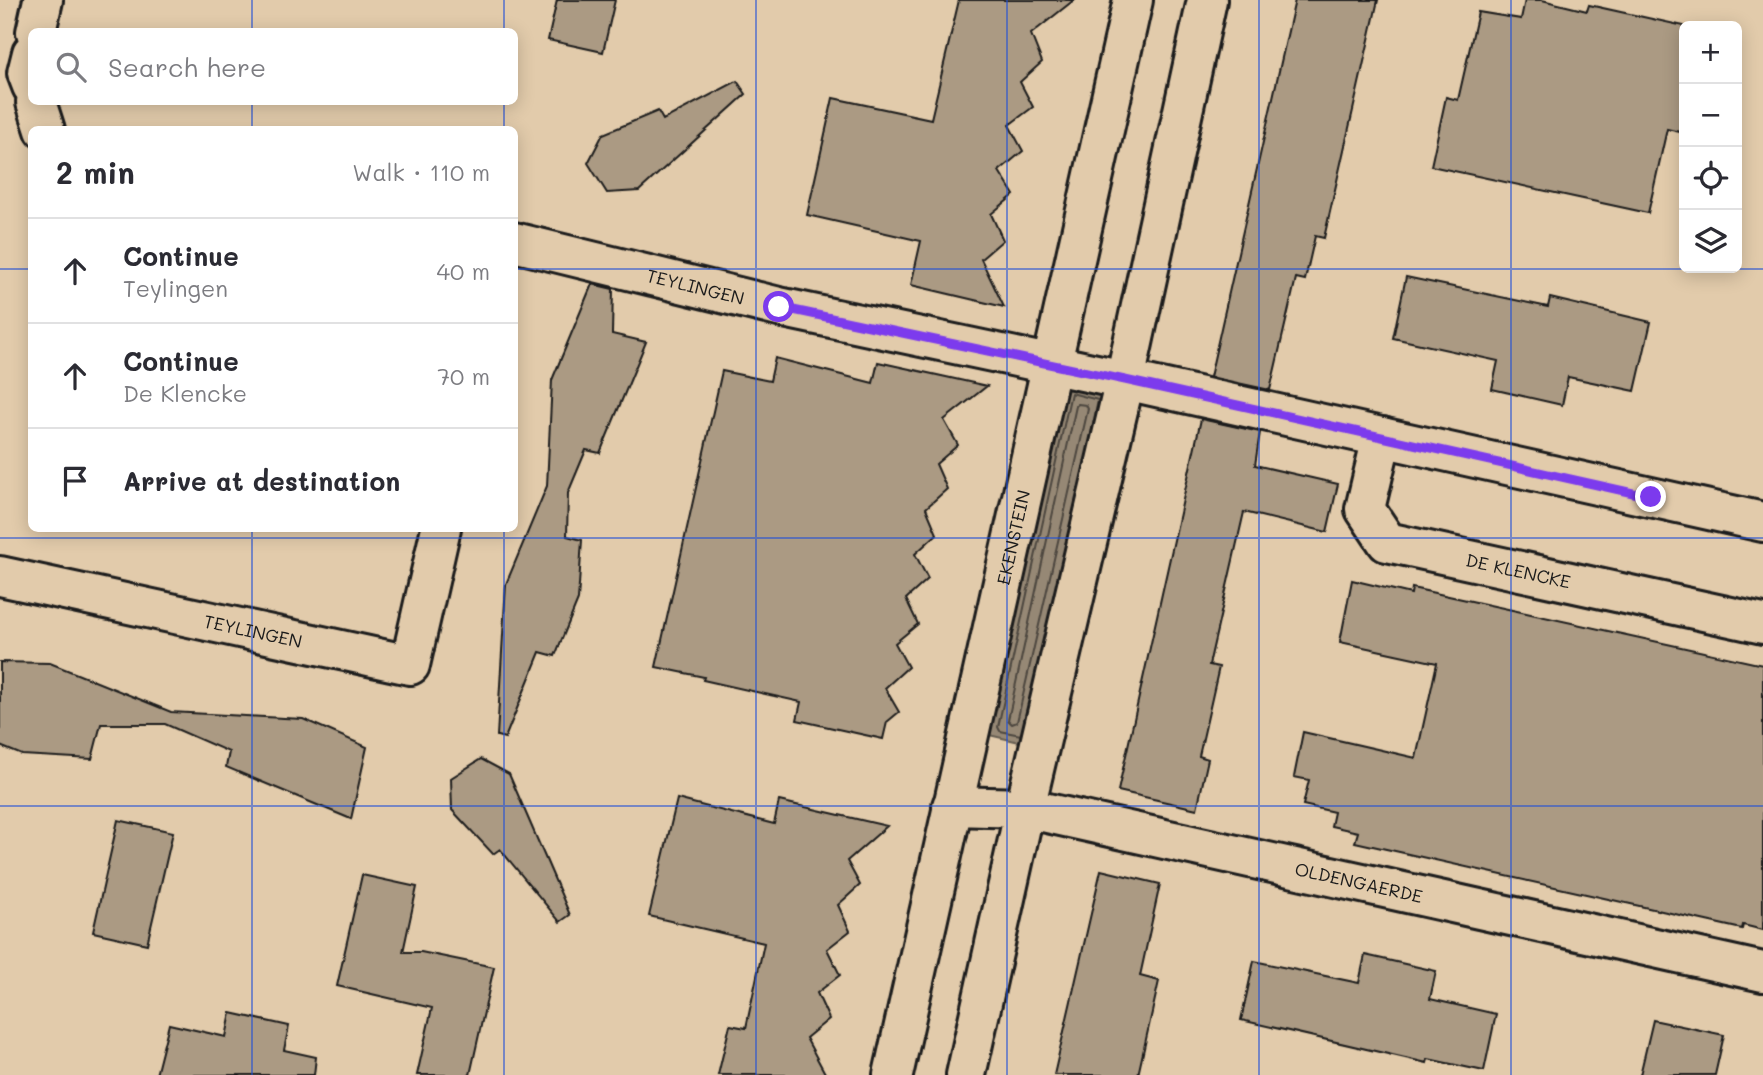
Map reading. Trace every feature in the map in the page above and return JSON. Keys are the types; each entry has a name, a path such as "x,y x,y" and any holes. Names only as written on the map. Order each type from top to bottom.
{"street":[{"path":"37,28 43,0"},
{"name":"EKENSTEIN","path":"893,1075 1133,0"},
{"path":"966,1075 1125,380 1207,0"},
{"path":"39,105 44,126"},
{"name":"TEYLINGEN","path":"518,243 779,307 1125,380"},
{"path":"1125,380 1763,522"},
{"name":"DE KLENCKE","path":"1382,437 1365,509 1387,542 1763,624"},
{"name":"TEYLINGEN","path":"0,576 411,665 441,532"},
{"name":"OLDENGAERDE","path":"952,806 1025,808 1763,972"}],"water":[{"path":"1064,384 1107,393 1028,744 989,735"}],"building":[{"path":"557,0 615,0 603,52 548,40"},
{"path":"959,0 1074,0 1031,34 1042,62 1020,82 1033,107 1009,125 1023,151 999,171 1014,195 991,214 1003,240 981,259 1004,307 911,285 921,241 807,215 833,98 931,119"},
{"path":"1295,0 1378,0 1324,238 1315,236 1305,280 1296,278 1270,390 1210,377"},
{"path":"1525,0 1542,0 1587,11 1589,5 1679,25 1679,132 1667,129 1648,213 1431,166 1446,97 1458,100 1478,12 1521,19"},
{"path":"737,81 746,94 639,191 607,193 588,163 603,134 658,111 663,120"},
{"path":"1406,277 1548,307 1550,298 1651,322 1635,391 1568,377 1562,405 1492,389 1498,361 1393,338"},
{"path":"592,284 613,289 612,334 646,342 600,453 586,450 568,493 567,536 582,540 578,600 555,656 540,652 505,738 497,736 506,584 547,486 552,380"},
{"path":"775,358 873,383 878,362 987,386 944,420 958,445 936,464 947,489 926,508 937,534 915,554 928,579 906,599 918,624 895,643 908,667 885,688 899,712 887,722 883,739 797,720 801,702 656,667 722,371 770,381"},
{"path":"1201,419 1260,432 1255,465 1338,484 1327,532 1244,512 1209,665 1219,667 1199,756 1208,759 1197,809 1118,791"},
{"path":"1352,580 1411,594 1412,588 1763,665 1763,930 1743,925 1742,929 1355,842 1358,832 1331,826 1334,812 1303,805 1309,780 1294,777 1303,732 1416,758 1437,663 1340,642"},
{"path":"0,662 50,663 171,712 303,719 367,747 351,819 226,767 229,752 165,724 101,724 92,759 22,755 0,746"},
{"path":"481,759 509,774 570,915 560,922 500,849 493,854 452,810 451,778"},
{"path":"677,799 774,824 779,801 887,826 847,861 860,885 838,905 850,931 827,949 840,975 817,993 829,1019 806,1038 826,1075 718,1075 730,1025 746,1028 764,943 649,916"},
{"path":"118,820 173,832 147,944 93,932"},
{"path":"1101,870 1160,884 1140,976 1159,981 1138,1075 1054,1075"},
{"path":"362,875 417,887 403,952 421,952 494,967 470,1075 417,1075 432,1008 337,986"},
{"path":"1365,955 1436,971 1430,999 1496,1014 1484,1071 1428,1059 1427,1063 1241,1020 1254,961 1359,983"},
{"path":"231,1013 289,1026 284,1050 316,1057 314,1075 156,1075 169,1024 226,1037"},
{"path":"1653,1020 1724,1035 1715,1075 1640,1075"}],"route":[{"path":"779,307 1125,380 1651,497"}]}
